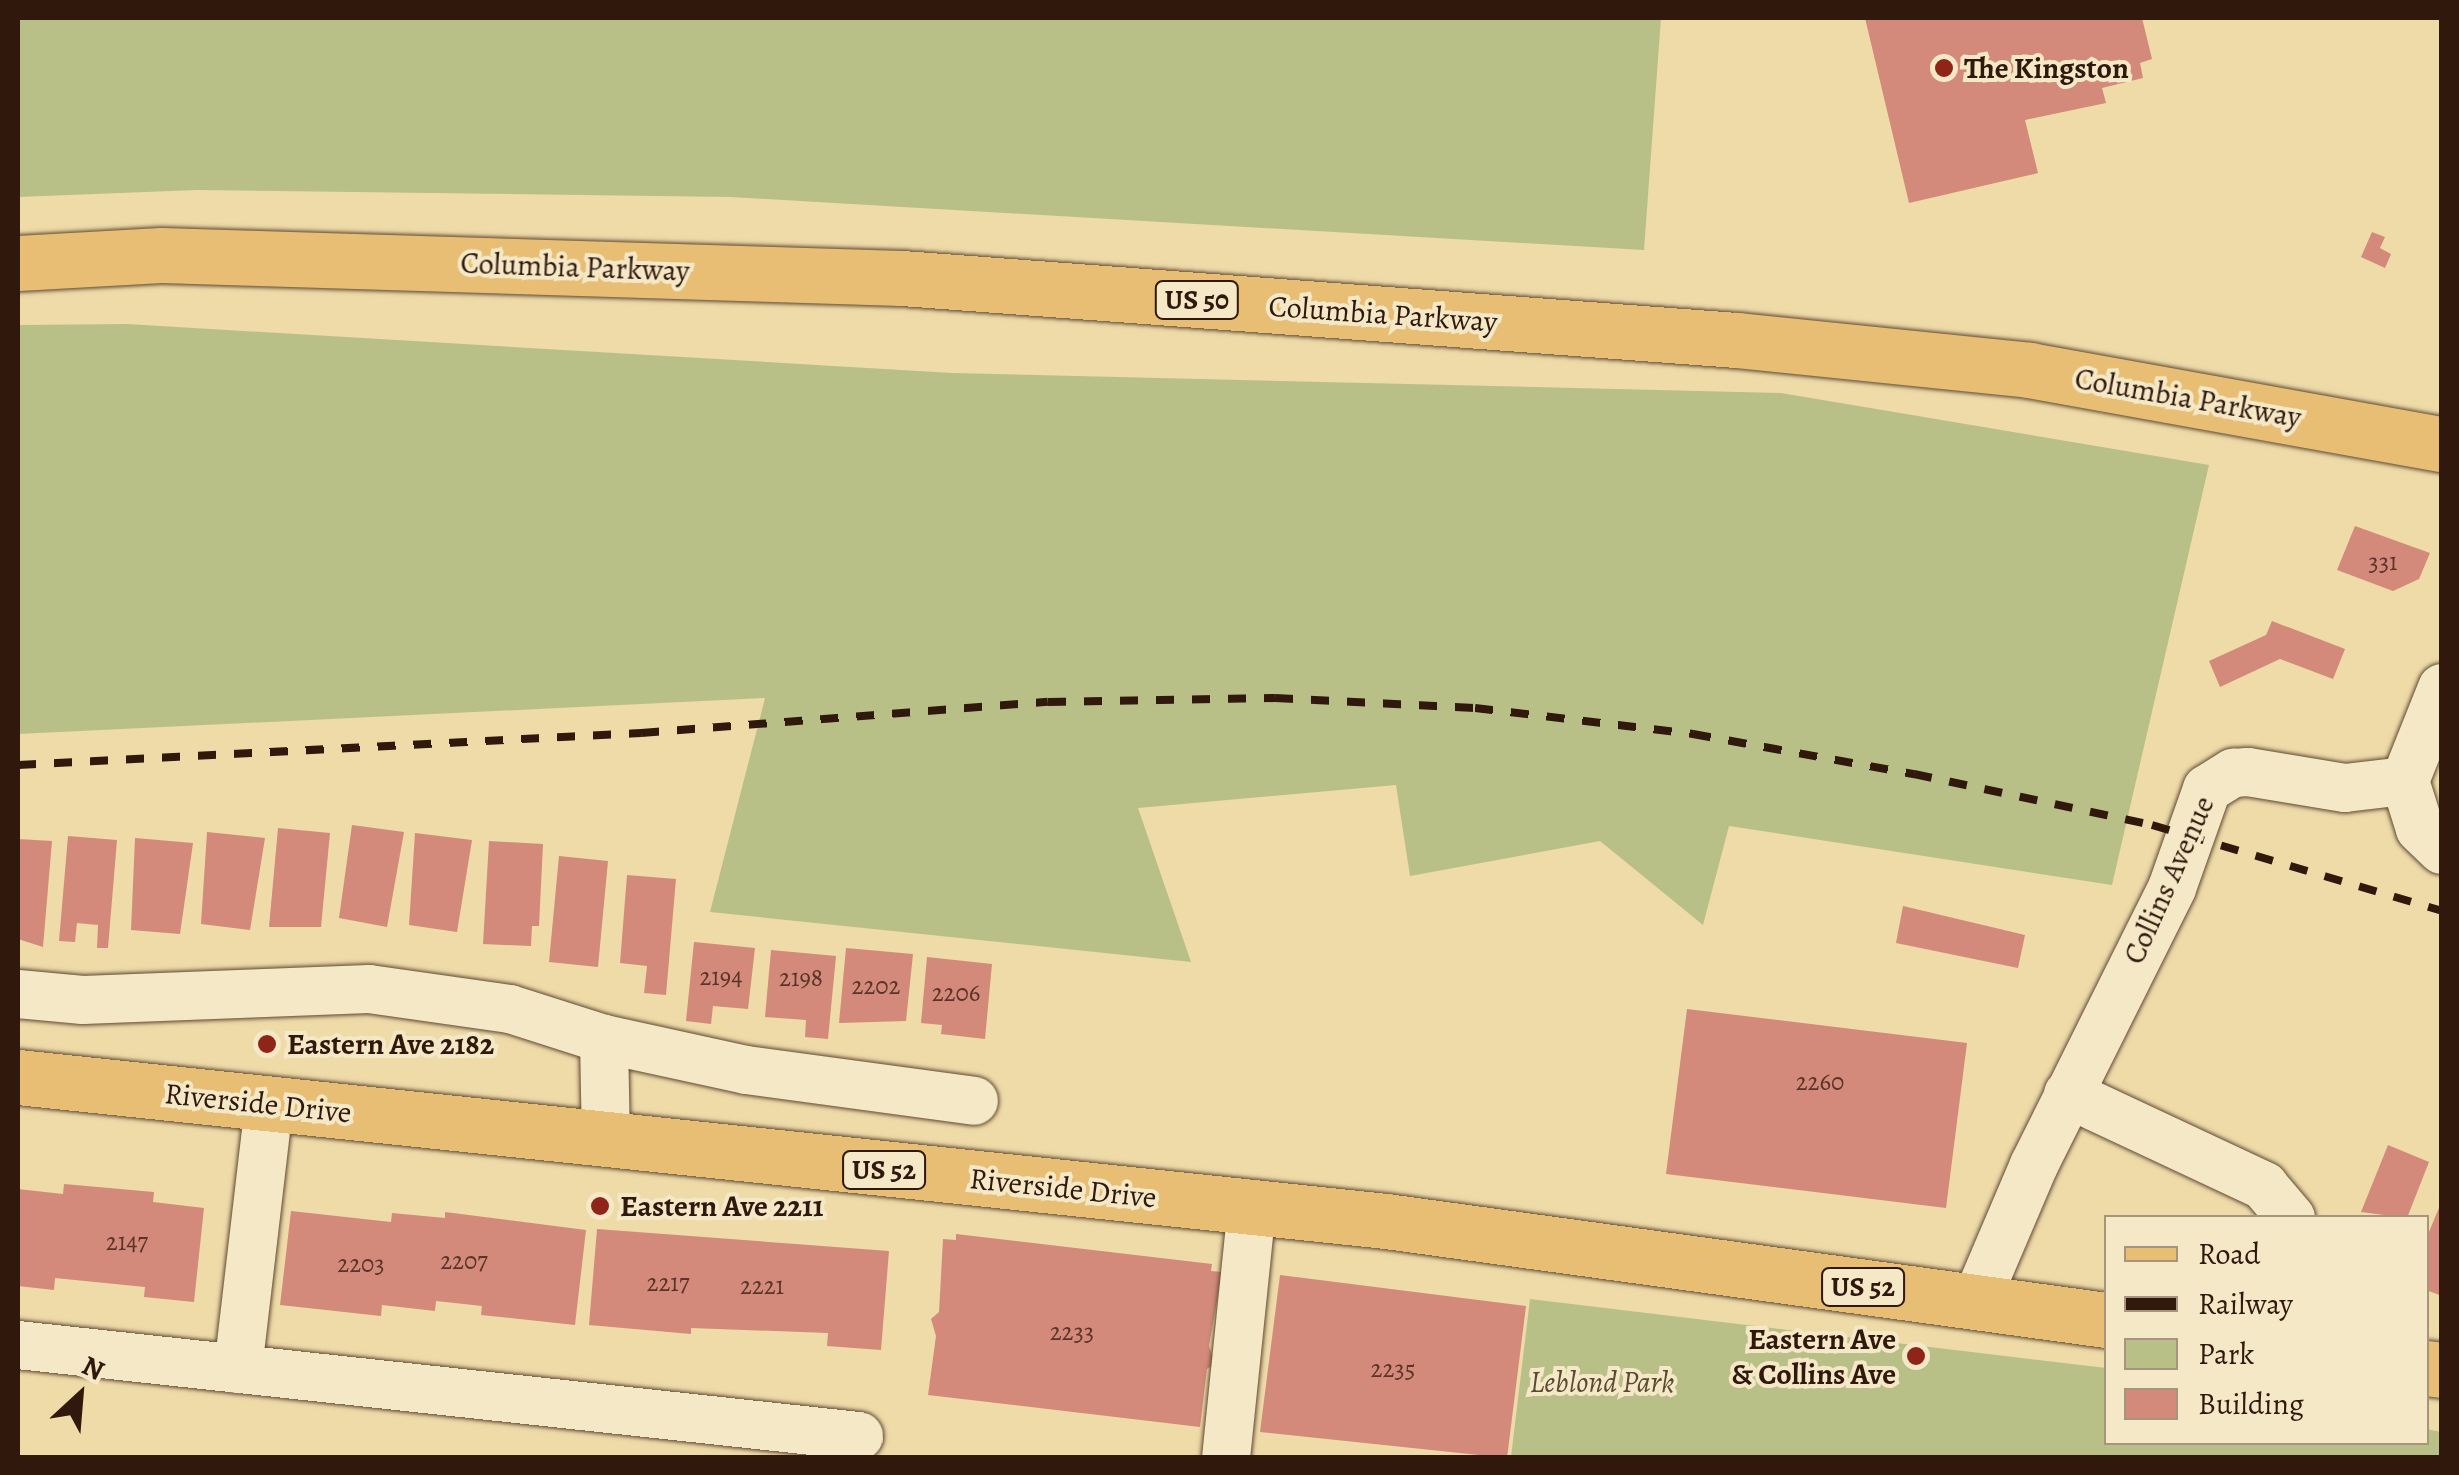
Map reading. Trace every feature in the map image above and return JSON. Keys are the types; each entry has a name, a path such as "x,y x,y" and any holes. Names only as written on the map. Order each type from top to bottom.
{"main road":[{"name":"Columbia Parkway","path":"18,263 161,255 902,278 1736,340 2030,370 2442,444"},
{"name":"Riverside Drive","path":"18,1078 1252,1208 2104,1320"}],"street":[{"path":"2442,688 2405,781 2420,829 2442,850"},
{"name":"Collins Avenue","path":"1976,1301 2068,1094 2172,888 2208,789 2233,772 2344,788 2405,781"},
{"path":"18,994 83,1000 369,989 510,1009 604,1039 746,1070 974,1100"},
{"path":"604,1039 606,1141"},
{"path":"2068,1094 2264,1186 2288,1215"},
{"path":"222,1367 254,1102"},
{"path":"1226,1458 1252,1208"},
{"path":"18,1345 859,1436"}],"green space":[{"path":"18,18 1661,18 1644,250 730,197 197,190 18,197"},
{"path":"127,324 952,373 1781,393 2209,465 2112,885 1729,826 1703,925 1600,841 1410,876 1396,785 1138,808 1191,962 710,912 765,698 18,734 18,325"},
{"name":"Leblond Park","path":"1530,1299 2104,1368 2104,1445 2429,1445 2429,1429 2441,1432 2441,1457 1511,1457"}],"building":[{"name":"The Kingston","path":"1865,18 2142,18 2152,59 2140,63 2143,78 2102,88 2106,103 2025,120 2038,173 1909,203"},
{"path":"2372,232 2385,237 2380,248 2391,254 2385,268 2361,257"},
{"path":"2355,526 2430,553 2419,579 2393,591 2337,570"},
{"path":"2272,621 2345,649 2333,679 2280,659 2220,687 2209,661 2266,635"},
{"path":"352,825 404,832 387,927 339,918"},
{"path":"278,828 330,833 321,927 269,927"},
{"path":"207,832 265,838 250,930 201,924"},
{"path":"415,833 472,840 457,932 409,925"},
{"path":"68,836 117,840 108,948 97,948 98,925 77,923 75,942 59,941"},
{"path":"135,838 193,843 180,934 131,930"},
{"path":"18,839 52,841 43,947 18,939"},
{"path":"489,841 543,844 539,926 532,926 531,946 483,944"},
{"path":"559,856 608,861 598,967 549,962"},
{"path":"627,875 676,879 666,995 644,993 647,966 620,963"},
{"path":"1903,906 2025,935 2018,968 1896,943"},
{"path":"694,942 755,948 748,1009 713,1006 711,1024 686,1021"},
{"path":"846,948 913,954 906,1021 839,1023"},
{"path":"771,950 836,956 828,1039 805,1037 806,1020 765,1017"},
{"path":"927,957 992,964 985,1039 941,1034 942,1025 921,1023"},
{"path":"1687,1009 1967,1043 1946,1208 1666,1174"},
{"path":"2388,1145 2429,1162 2408,1215 2361,1212"},
{"path":"64,1184 154,1192 153,1202 204,1208 194,1302 144,1297 145,1287 55,1278 54,1290 18,1286 18,1189 63,1194"},
{"path":"2442,1203 2442,1296 2429,1291 2429,1232"},
{"path":"291,1211 391,1222 392,1213 445,1218 445,1212 586,1230 575,1325 481,1315 482,1306 436,1301 435,1311 382,1305 381,1316 280,1305"},
{"path":"597,1229 889,1251 881,1350 827,1346 828,1333 691,1328 691,1334 589,1325"},
{"path":"956,1234 1212,1264 1211,1271 1222,1272 1209,1346 1215,1364 1207,1369 1200,1427 928,1395 936,1336 931,1319 939,1312 943,1239 956,1240"},
{"path":"1280,1275 1526,1306 1507,1458 1260,1432"}],"railway":[{"path":"18,765 641,733 1048,702 1275,698 1475,708 1693,734 1914,774 2152,825 2442,911"}],"place":[{"name":"The Kingston","path":"1944,68"},
{"name":"Eastern Ave 2182","path":"267,1044"},
{"name":"Eastern Ave 2211","path":"600,1206"},
{"name":"Eastern Ave & Collins Ave","path":"1916,1356"}]}
